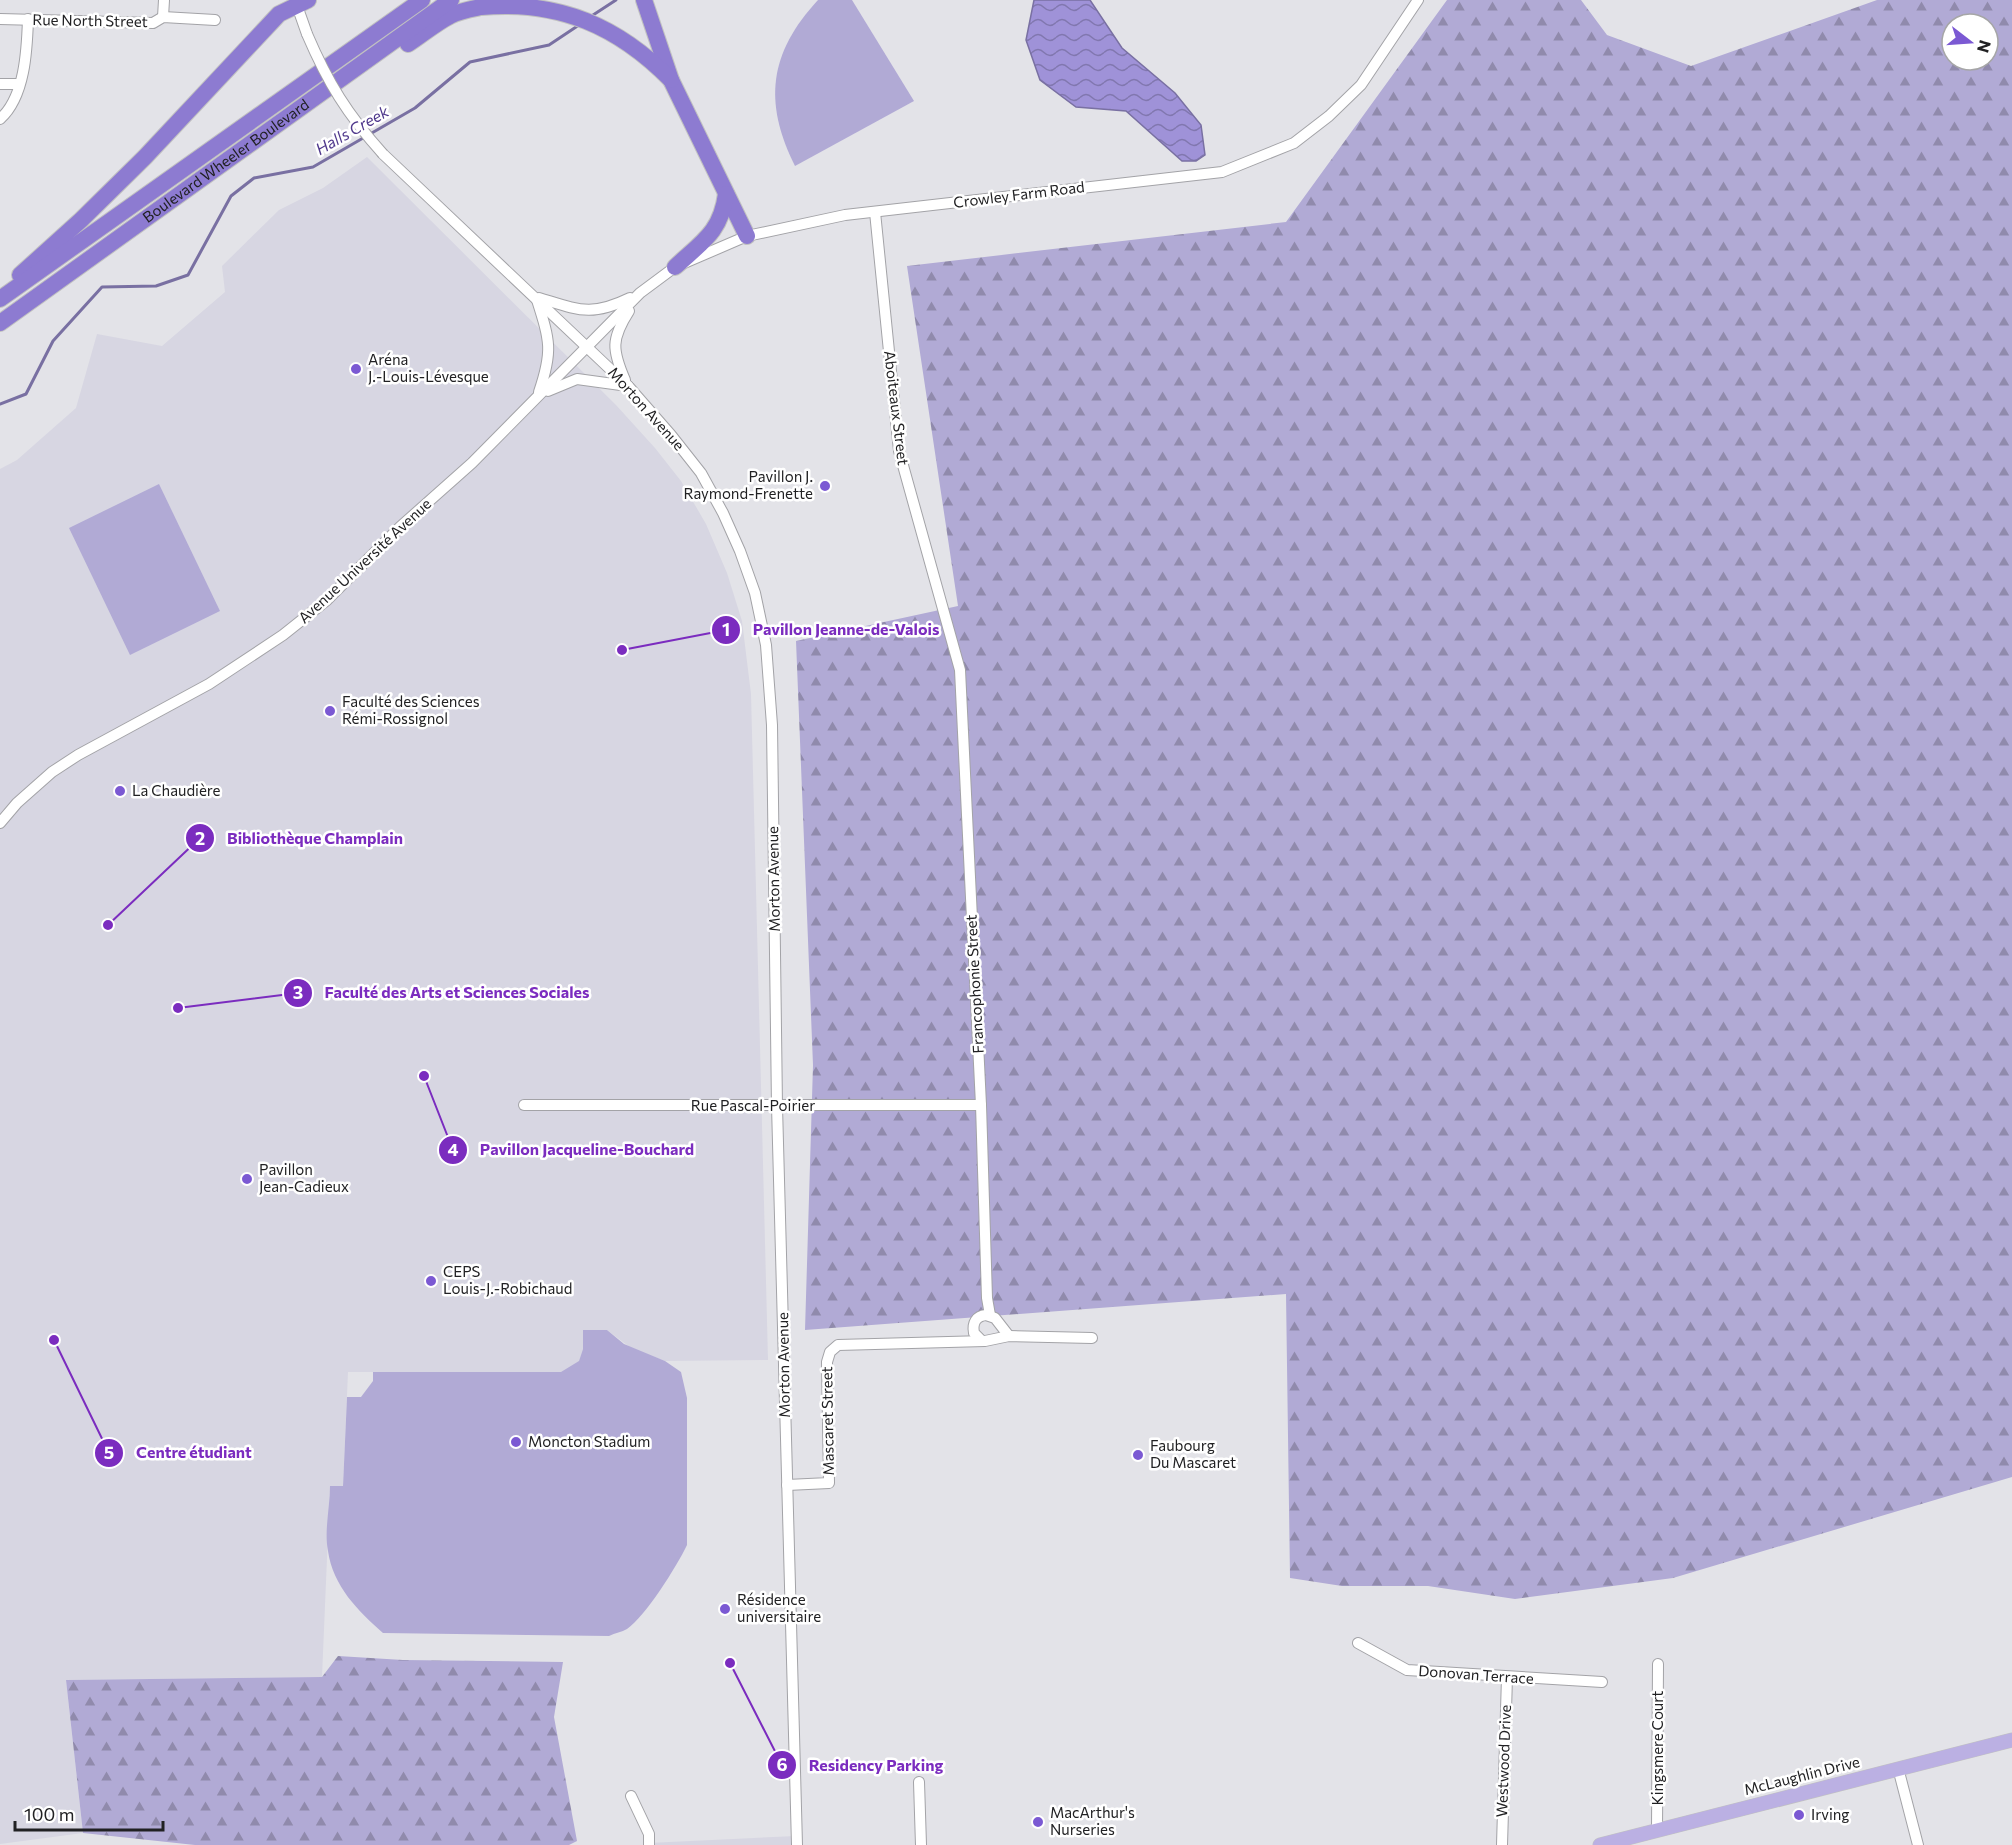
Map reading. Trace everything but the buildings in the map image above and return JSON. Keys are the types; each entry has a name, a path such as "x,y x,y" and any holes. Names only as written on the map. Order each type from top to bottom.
{"highway":[{"name":"Boulevard Wheeler Boulevard","path":"0,296 422,0"},
{"name":"Boulevard Wheeler Boulevard","path":"0,322 451,0"},
{"path":"644,0 671,80 747,236"},
{"path":"237,153 295,122 451,15 496,2 534,1 570,7 608,25 641,50 671,80"},
{"path":"0,296 145,157 279,14 300,2"},
{"path":"675,267 714,232 723,214 726,193"}],"main road":[{"name":"McLaughlin Drive","path":"1600,1845 2012,1740"}],"street":[{"path":"163,17 164,0"},
{"name":"Crowley Farm Road","path":"586,346 640,293 675,267 747,236 845,215 1222,172 1293,143 1329,116 1361,85 1418,0"},
{"name":"Morton Avenue","path":"300,2 307,34 326,78 352,120 383,154 536,297 628,387 701,472 740,551 755,593 766,645 772,737 777,1106 797,1845"},
{"name":"Rue North Street","path":"0,19 153,23 163,17 215,20"},
{"path":"0,119 8,112 19,84 27,50 28,19"},
{"path":"0,84 19,84"},
{"name":"Aboiteaux Street","path":"875,212 899,451 960,669"},
{"path":"536,297 590,311 607,310 640,293"},
{"path":"628,387 616,359 614,343 618,328 640,293"},
{"path":"536,297 550,346 548,365 538,397"},
{"name":"Avenue Université Avenue","path":"0,823 17,803 52,772 78,755 162,712 283,635 361,569 400,527 472,463 586,346"},
{"path":"538,397 564,382 578,379 628,387"},
{"name":"Francophonie Street","path":"960,669 981,1105 987,1298 986,1315 973,1324 975,1338"},
{"name":"Rue Pascal-Poirier","path":"524,1105 981,1105"},
{"path":"986,1315 997,1332"},
{"path":"975,1338 997,1332 1009,1336 1092,1338"},
{"name":"Mascaret Street","path":"787,1485 829,1484 827,1362 834,1348 843,1343 975,1338"},
{"name":"Donovan Terrace","path":"1358,1643 1407,1670 1602,1682"},
{"name":"Kingsmere Court","path":"1657,1832 1658,1664"},
{"name":"Westwood Drive","path":"1502,1845 1507,1677"},
{"path":"1898,1768 1918,1845"},
{"path":"919,1782 921,1845"},
{"path":"631,1796 649,1834 649,1845"}],"shaded area":[{"path":"367,157 616,405 655,448 681,481 706,524 727,573 742,621 751,694 768,1360 665,1361 631,1348 607,1330 583,1330 583,1349 579,1362 562,1372 348,1372 343,1486 330,1487 322,1677 66,1680 83,1833 0,1844 0,469 17,460 76,408 97,334 162,346 225,292 222,266 279,210 323,188"},
{"path":"796,1836 797,1845 649,1845 649,1843"}],"green space":[{"path":"818,0 852,0 914,101 795,166 778,121 775,99 776,79 789,39"},
{"path":"1447,0 1581,0 1607,35 1691,66 1877,0 2012,0 2012,1477 1673,1578 1515,1599 1428,1586 1342,1586 1290,1578 1286,1294 805,1330 813,1065 796,641 958,606 907,266 1286,222"},
{"path":"159,484 220,611 130,655 69,528"},
{"name":"Moncton Stadium","path":"583,1330 607,1330 624,1344 665,1361 681,1372 687,1398 687,1545 660,1590 634,1623 625,1630 609,1636 383,1633 356,1607 341,1587 328,1551 330,1486 343,1486 347,1397 361,1397 373,1381 373,1372 561,1372 579,1361 583,1349"},
{"path":"338,1656 403,1660 563,1662 554,1717 577,1841 569,1845 195,1845 83,1833 66,1680 322,1677"}],"water":[{"path":"1034,0 1090,0 1122,48 1175,93 1201,125 1205,155 1196,161 1182,161 1126,111 1076,107 1040,80 1026,40"}],"waterway":[{"name":"Halls Creek","path":"590,17 616,0"},
{"name":"Halls Creek","path":"0,404 26,394 53,341 102,287 156,286 188,275 231,196 254,178 313,167 415,108 470,62 549,45 579,25"}],"place":[{"name":"Aréna J.-Louis-Lévesque","path":"356,369"},
{"name":"Pavillon J. Raymond-Frenette","path":"825,486"},
{"name":"Pavillon Jeanne-de-Valois","path":"622,650"},
{"name":"Faculté des Sciences Rémi-Rossignol","path":"330,711"},
{"name":"La Chaudière","path":"120,791"},
{"name":"Bibliothèque Champlain","path":"108,925"},
{"name":"Faculté des Arts et Sciences Sociales","path":"178,1008"},
{"name":"Pavillon Jacqueline-Bouchard","path":"424,1076"},
{"name":"Pavillon Jean-Cadieux","path":"247,1179"},
{"name":"CEPS Louis-J.-Robichaud","path":"431,1281"},
{"name":"Centre étudiant","path":"54,1340"},
{"name":"Moncton Stadium","path":"516,1442"},
{"name":"Faubourg Du Mascaret","path":"1138,1455"},
{"name":"Résidence universitaire","path":"725,1609"},
{"name":"Residency Parking","path":"730,1663"},
{"name":"Irving","path":"1799,1815"},
{"name":"MacArthur's Nurseries","path":"1038,1822"}]}
